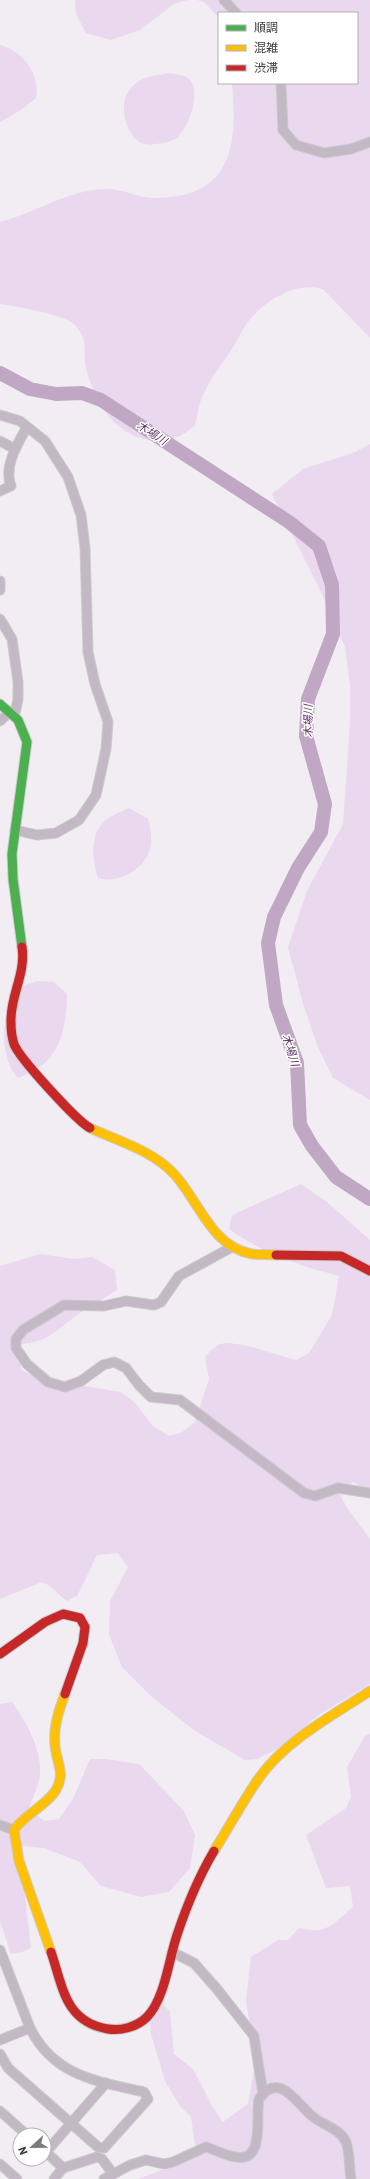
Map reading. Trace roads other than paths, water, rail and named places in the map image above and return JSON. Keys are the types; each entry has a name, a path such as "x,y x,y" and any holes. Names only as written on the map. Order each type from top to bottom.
{"street":[{"path":"224,0 235,12"},
{"path":"281,84 283,130 296,145 324,153 351,149 370,142"},
{"path":"0,415 20,421 45,441 68,477 81,515 85,548 88,652 95,684 108,722 106,749 96,794 79,820 56,833 37,835 15,830"},
{"path":"0,491 11,486 8,480 15,449 27,427"},
{"path":"0,441 15,449"},
{"path":"0,581 0,590"},
{"path":"0,619 12,640 18,682 18,699 13,712 0,721"},
{"path":"0,704 13,712 23,725 27,742 12,854 13,879 23,952 22,975 13,1000 11,1022 14,1044 21,1055 70,1113 88,1127 155,1158 175,1175 216,1234 232,1247 252,1254 341,1256 370,1271"},
{"path":"232,1247 179,1276 161,1302 154,1305 126,1301 104,1306 64,1305 23,1330 16,1339 16,1348 27,1364 48,1382 65,1387 81,1381 103,1365 114,1362 126,1368 139,1386 151,1397 180,1400 304,1493 315,1496 338,1488 370,1493"},
{"path":"0,1654 46,1622 63,1614 80,1618 86,1627 82,1643 56,1717 55,1745 62,1774 56,1790 45,1802 22,1819 14,1830 19,1861 70,2008 81,2020 94,2028 113,2030 132,2027 147,2017 158,2000 172,1952 198,1878 260,1777 287,1749 318,1725 370,1691"},
{"path":"0,1826 14,1830"},
{"path":"0,1950 30,2028 37,2042 65,2068 77,2075 144,2092 148,2099 104,2148 98,2147 8,2068 0,2054"},
{"path":"104,2179 130,2164 146,2160 164,2164 173,2162 206,2147 236,2157 246,2156 253,2151 258,2142 258,2107 262,2094 254,2036 217,1988 194,1963 172,1952"},
{"path":"0,2040 30,2028"},
{"path":"52,2143 106,2083"},
{"path":"262,2094 271,2089 285,2090 293,2095 312,2116 339,2134 346,2142 351,2179"},
{"path":"0,2111 18,2127"},
{"path":"54,2179 63,2168 97,2157 102,2159 113,2174"},
{"path":"52,2158 63,2168"},
{"path":"0,2164 17,2179"}],"waterway":[{"name":"木場川","path":"0,373 30,389 56,394 82,393 101,400 289,522 319,546 332,585 333,634 308,699 306,736 325,804 321,832 298,868 274,917 268,943 276,1005 297,1063 300,1125 312,1146 336,1177 370,1199"}]}
